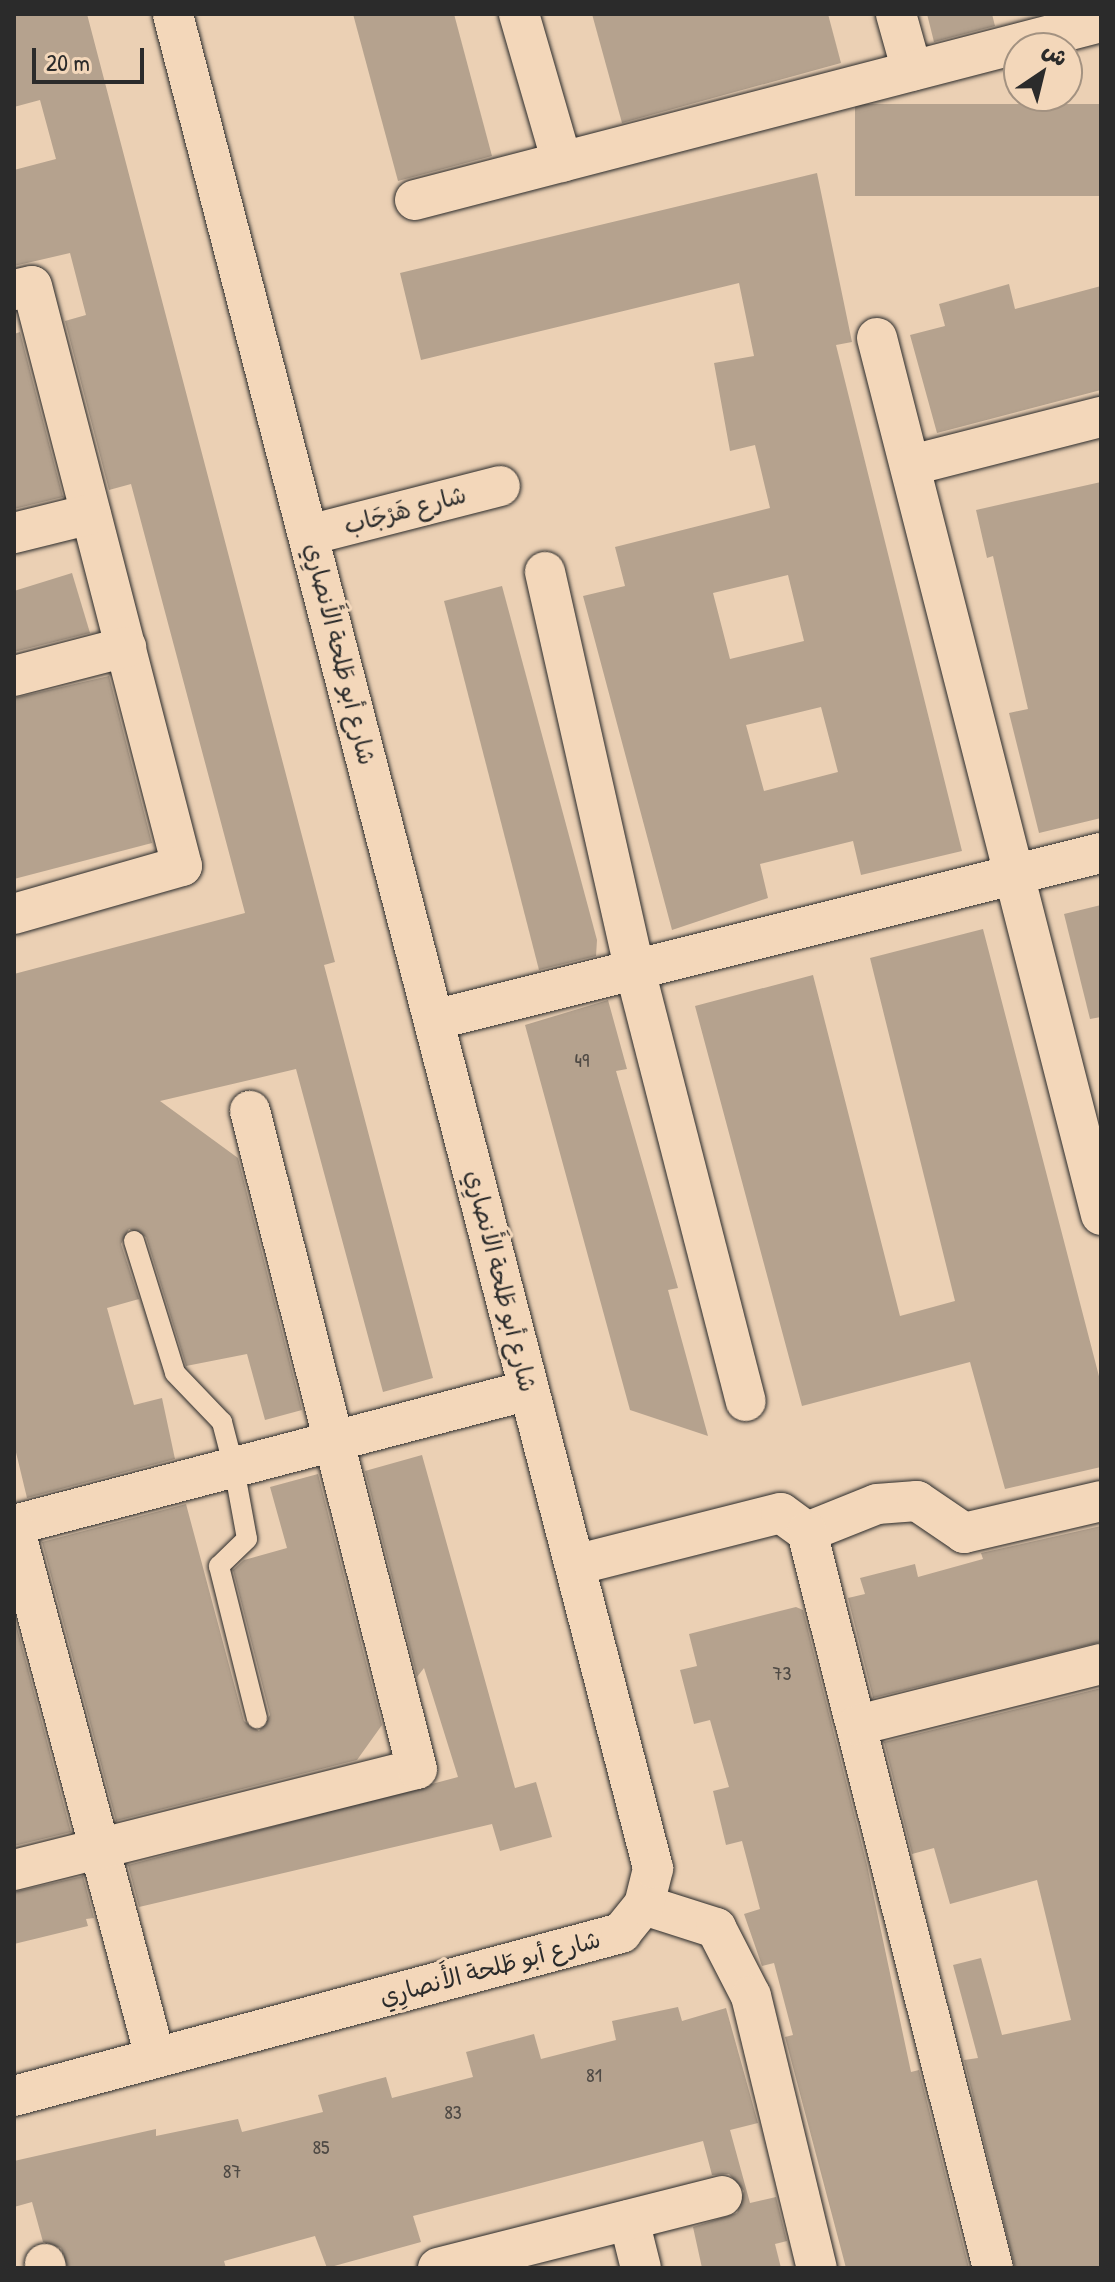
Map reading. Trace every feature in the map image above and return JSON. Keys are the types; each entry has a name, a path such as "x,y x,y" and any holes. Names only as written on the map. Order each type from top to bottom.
{"street":[{"name":"شارع أبو طَلحة الأَنصارِي","path":"14,2096 621,1933 644,1905 653,1868 173,14"},
{"path":"519,14 562,162"},
{"path":"896,14 912,71"},
{"path":"415,200 1101,22"},
{"path":"14,290 32,286 182,866 14,914"},
{"path":"877,338 912,465 1101,1215"},
{"path":"912,465 1101,417"},
{"name":"شارع هَرْجَاب","path":"309,535 500,486"},
{"path":"14,533 91,514"},
{"path":"545,572 635,970 746,1401"},
{"path":"14,676 126,647"},
{"path":"434,1020 1101,853"},
{"path":"14,1870 417,1769 250,1111"},
{"path":"155,2057 14,1526 529,1390"},
{"path":"807,1532 877,1504 917,1501 964,1533 1101,1501"},
{"path":"575,1565 781,1513 807,1532 993,2268"},
{"path":"858,1725 1101,1664"},
{"path":"644,1905 716,1928 751,1996 817,2268"},
{"path":"438,2268 722,2196"},
{"path":"629,2220 641,2268"}],"lane":[{"path":"134,1241 175,1373 222,1422 234,1468 247,1539 219,1566 257,1718"}],"building":[{"path":"14,14 87,14 335,962 324,965 433,1378 383,1392 296,1069 160,1101 238,1158 302,1410 265,1420 247,1354 186,1366 146,1237 129,1229 121,1244 139,1299 107,1308 134,1405 162,1398 175,1459 27,1498 14,1444 14,974 245,913 131,484 109,490 65,321 86,315 70,253 14,266 14,170 56,159 40,100 14,107"},
{"path":"353,14 454,14 492,156 398,181"},
{"path":"592,14 828,14 841,63 622,123"},
{"path":"927,14 992,14 995,26 934,42"},
{"path":"855,104 1003,104 1003,112 1083,112 1083,104 1101,104 1101,196 855,196"},
{"path":"817,173 852,342 836,345 962,851 861,875 853,841 760,864 768,898 672,930 583,596 625,586 615,547 770,508 755,445 730,451 714,363 754,356 739,283 421,360 400,273","holes":["788,575 804,641 730,659 713,593","821,707 838,772 764,791 746,725"]},
{"path":"1009,284 1015,309 1101,286 1101,390 937,433 910,335 945,326 939,304"},
{"path":"20,332 63,497 14,509 14,334"},
{"path":"1101,482 1101,818 1039,833 1009,713 1028,709 993,556 987,558 976,510"},
{"path":"72,573 90,633 14,652 14,591"},
{"path":"502,586 597,940 596,956 539,970 444,601"},
{"path":"109,676 152,843 14,879 14,698"},
{"path":"1101,905 1101,1017 1090,1019 1064,914"},
{"path":"983,929 1101,1384 1101,1467 1005,1489 970,1362 802,1406 695,1006 813,975 900,1316 955,1301 870,958"},
{"path":"608,1000 627,1069 616,1071 678,1288 668,1290 708,1436 630,1410 525,1025"},
{"path":"422,1455 515,1788 536,1782 552,1837 500,1851 492,1824 139,1907 128,1865 458,1777 424,1668 417,1677 365,1471"},
{"path":"318,1474 382,1725 357,1760 116,1821 42,1542 186,1504 244,1721 259,1731 270,1715 233,1570 244,1560 287,1548 270,1487"},
{"path":"1101,1526 1101,1642 873,1698 848,1598 865,1594 860,1578 915,1564 918,1577 983,1559 981,1553"},
{"path":"796,1607 803,1610 867,1865 911,2072 919,2070 969,2268 846,2268 785,2037 793,2035 774,1963 762,1966 744,1914 760,1909 742,1841 726,1845 713,1791 729,1787 710,1720 694,1724 680,1670 697,1666 689,1634"},
{"path":"14,1616 71,1832 14,1846"},
{"path":"1101,1688 1101,2268 1015,2268 964,2060 978,2058 953,1965 981,1958 1002,2035 1071,2020 1037,1880 950,1904 934,1848 912,1854 884,1742"},
{"path":"83,1876 94,1918 86,1919 88,1926 14,1944 14,1892"},
{"path":"678,2007 682,2021 726,2008 758,2123 730,2130 750,2203 776,2197 787,2241 775,2244 781,2268 702,2268 693,2227 737,2213 744,2191 729,2174 712,2175 703,2141 413,2216 421,2242 327,2268 315,2236 224,2261 226,2268 68,2268 61,2248 43,2242 32,2202 14,2207 14,2161 156,2129 156,2136 238,2119 242,2132 323,2112 318,2095 386,2077 392,2098 473,2077 466,2052 534,2034 541,2059 616,2040 612,2021"}]}
